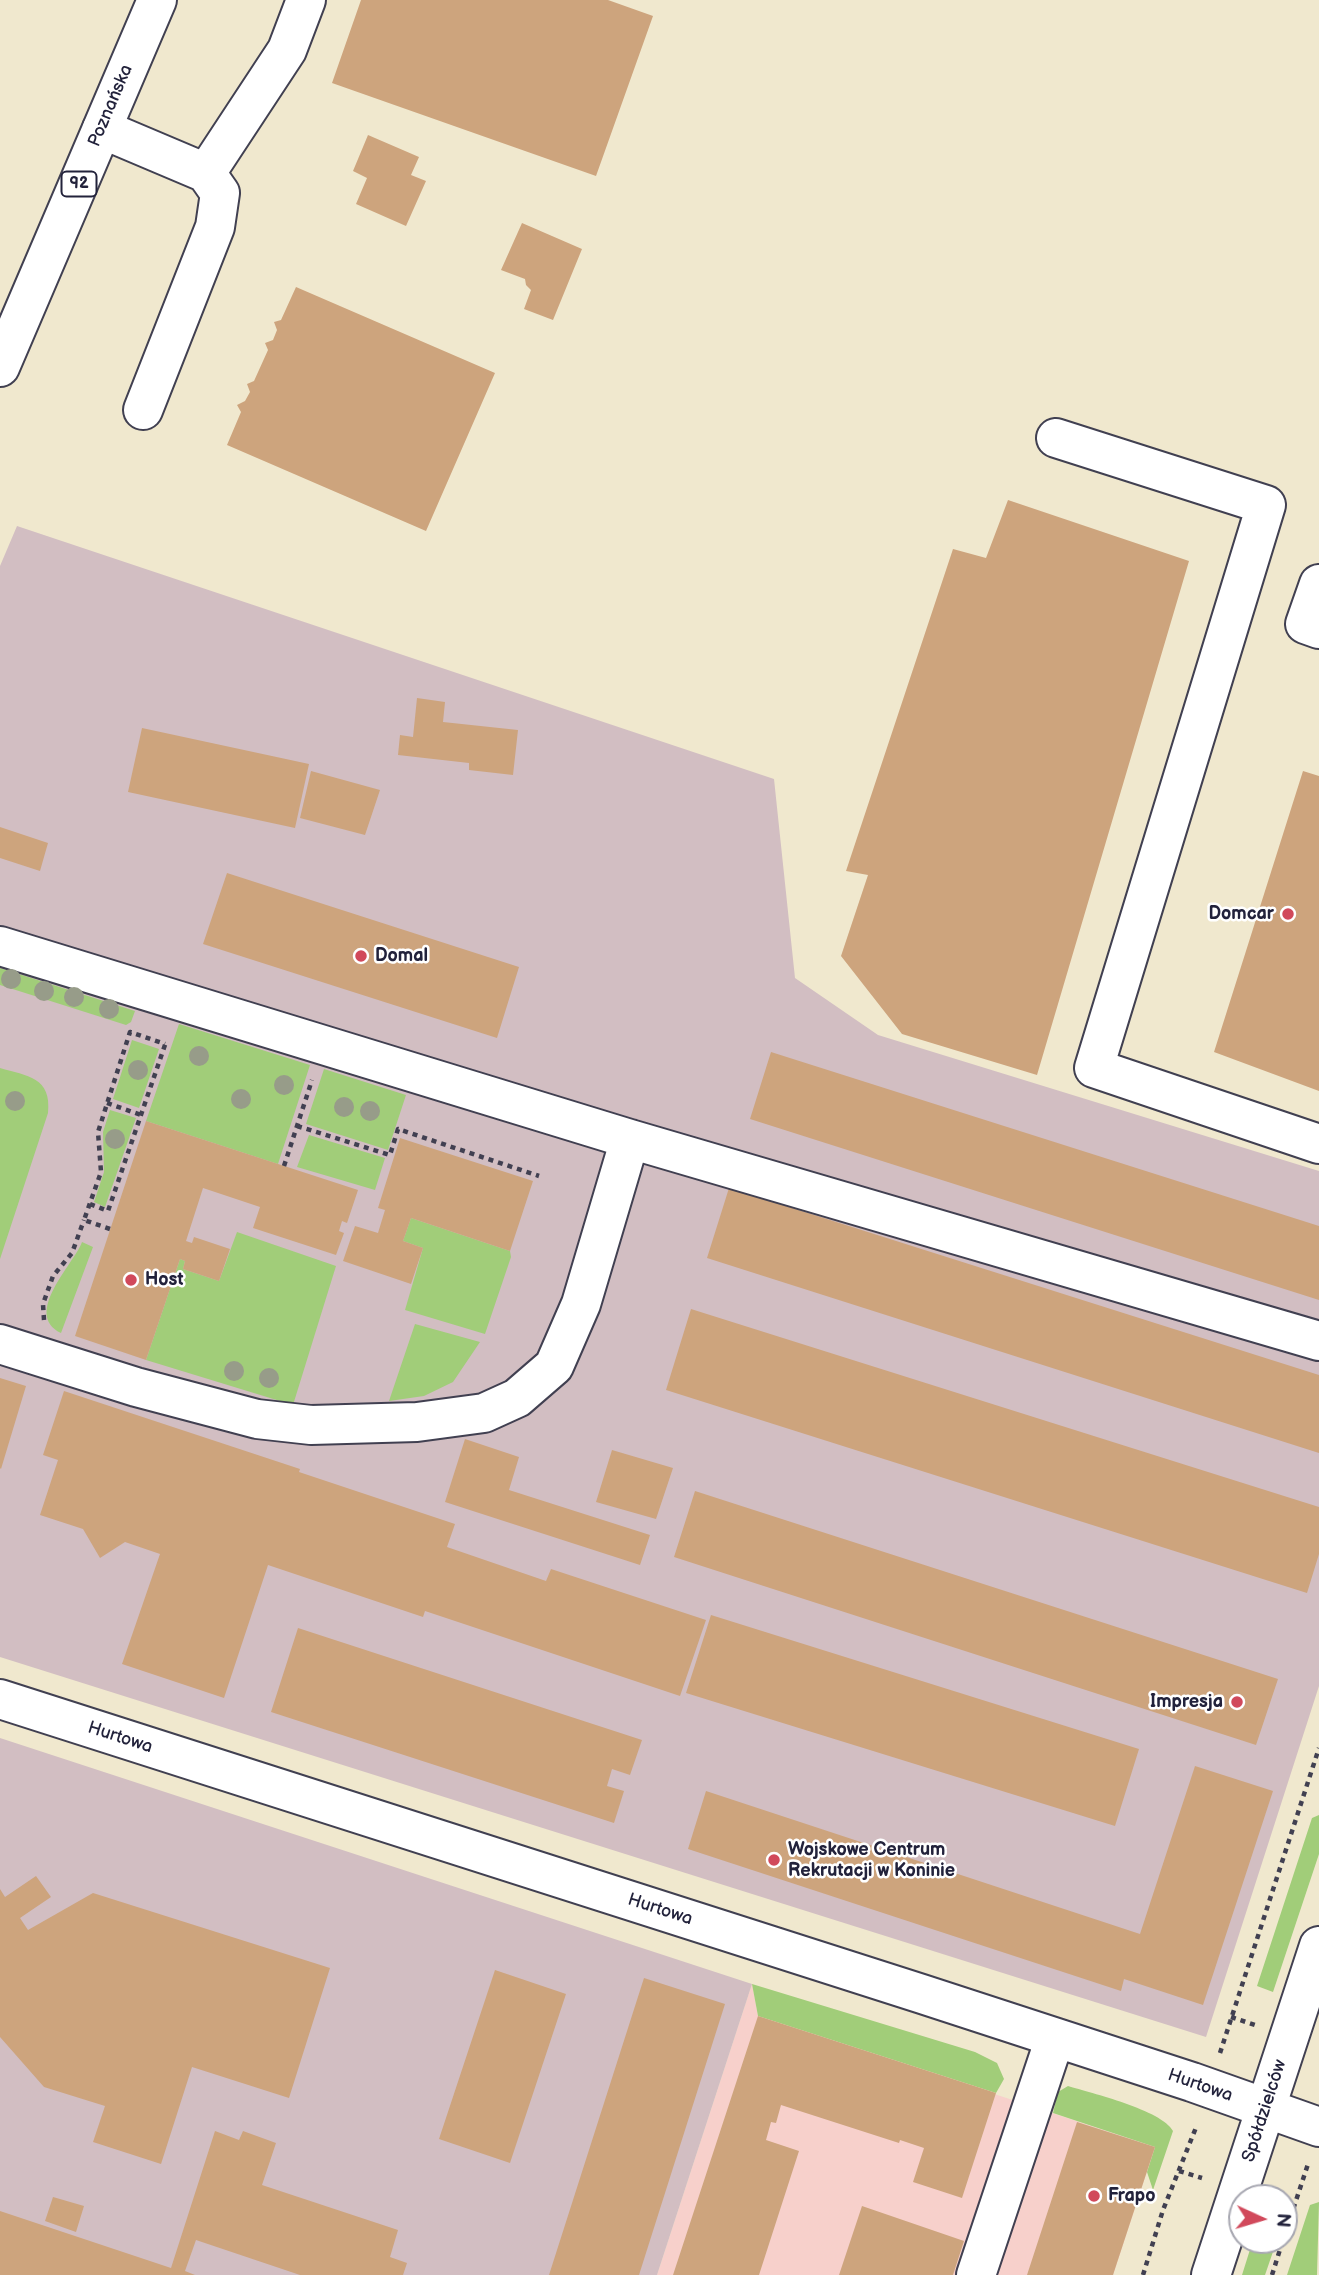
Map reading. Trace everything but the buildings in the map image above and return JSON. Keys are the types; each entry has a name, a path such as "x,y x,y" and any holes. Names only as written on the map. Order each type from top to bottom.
{"street":[{"name":"Poznańska","path":"0,367 157,0"},
{"path":"206,173 287,50 306,0"},
{"path":"102,129 206,173 220,193 215,227 143,410"},
{"path":"1056,438 1266,505 1094,1068 1319,1144"},
{"path":"1319,584 1305,624 1319,629"},
{"path":"0,946 630,1139 1319,1341"},
{"path":"0,1344 136,1387 257,1419 311,1426 417,1422 484,1413 517,1398 554,1366 581,1304 630,1139"},
{"name":"Hurtowa","path":"0,1699 1210,2088 1266,2109 1315,2141"},
{"name":"Spółdzielców","path":"1212,2275 1319,1946"},
{"path":"976,2275 1055,2038"}],"path":[{"path":"90,1204 108,1212 180,1001"},
{"path":"47,1326 43,1304 53,1276 72,1253 101,1172 98,1132 130,1032 165,1044"},
{"path":"284,1166 311,1084"},
{"path":"107,1103 142,1115"},
{"path":"297,1125 390,1155 398,1129 539,1176"},
{"path":"84,1220 110,1229"},
{"path":"1143,2275 1163,2210 1193,2139 1319,1748"},
{"path":"1298,2194 1315,2141"},
{"path":"1272,2275 1279,2254"}],"shaded area":[{"path":"17,526 774,779 795,978 878,1035 1319,1171 1319,1686 1206,2037 0,1657 0,566"},
{"path":"0,1738 752,1984 657,2275 0,2275"},
{"path":"752,1984 758,2016 1155,2147 1113,2275 657,2275"}],"green space":[{"path":"0,968 135,1011 131,1022 126,1025 0,985"},
{"path":"179,1024 310,1065 278,1164 146,1121"},
{"path":"132,1040 159,1049 139,1108 113,1099"},
{"path":"0,1068 28,1076 42,1085 48,1101 48,1113 0,1259"},
{"path":"324,1069 406,1095 388,1150 306,1124"},
{"path":"110,1110 136,1118 105,1207 94,1202 104,1172 103,1132"},
{"path":"309,1135 385,1158 375,1190 297,1167"},
{"path":"411,1218 510,1251 511,1257 485,1334 405,1310 423,1248 403,1241"},
{"path":"237,1232 336,1266 293,1405 146,1360 180,1259 185,1261 183,1269 219,1281"},
{"path":"82,1242 93,1247 61,1333 50,1325 48,1302"},
{"path":"415,1324 480,1342 453,1382 424,1396 389,1401"},
{"path":"1319,1815 1319,1854 1273,1992 1257,1986 1312,1818"},
{"path":"752,1984 975,2052 997,2063 1004,2079 996,2093 758,2016"},
{"path":"1068,2086 1141,2109 1166,2123 1173,2131 1153,2190 1147,2172 1155,2147 1053,2113 1058,2092"},
{"path":"1319,2202 1317,2275 1287,2275 1294,2254 1298,2254 1298,2242 1310,2205"},
{"path":"1249,2254 1272,2254 1265,2275 1242,2275"}],"place":[{"name":"Domcar","path":"1288,914"},
{"name":"Domal","path":"361,956"},
{"name":"Host","path":"131,1280"},
{"name":"Impresja","path":"1237,1702"},
{"name":"Wojskowe Centrum Rekrutacji w Koninie","path":"774,1860"},
{"name":"Frapo","path":"1094,2196"}]}
